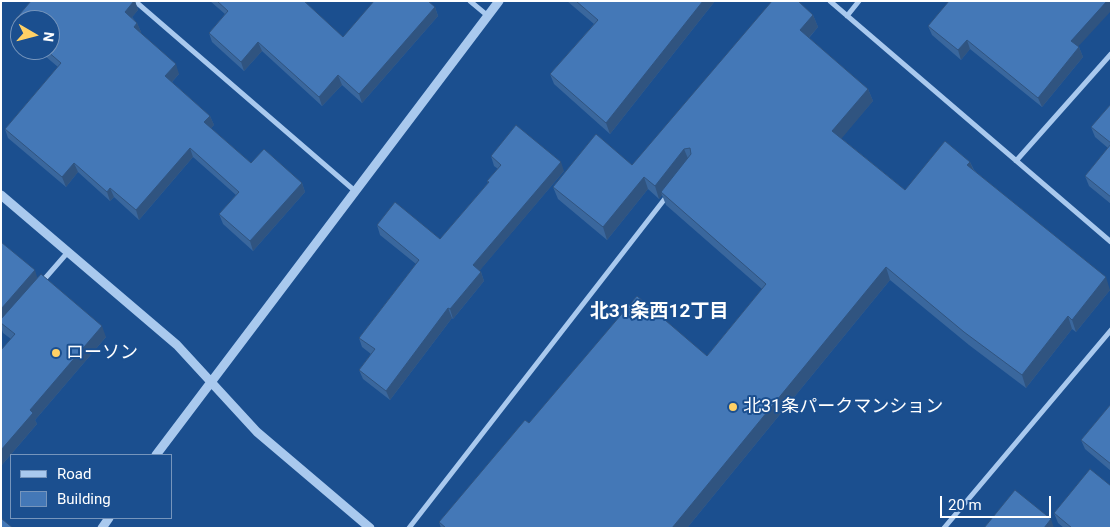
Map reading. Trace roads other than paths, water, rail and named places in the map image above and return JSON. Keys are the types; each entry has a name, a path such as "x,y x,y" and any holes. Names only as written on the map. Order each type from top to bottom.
{"street":[{"path":"135,1 355,191"},
{"path":"470,1 488,16"},
{"path":"157,454 499,1"},
{"path":"830,1 1111,242"},
{"path":"847,16 859,1"},
{"path":"1016,161 1111,54"},
{"path":"409,528 674,187"},
{"path":"1,195 177,345 257,432 370,528"},
{"path":"38,287 68,252"},
{"path":"944,528 1111,330"}],"place":[{"name":"ローソン","path":"56,353"},
{"name":"北31条パークマンション","path":"733,407"}],"district":[{"name":"北31条西12丁目","path":"659,312"}]}
